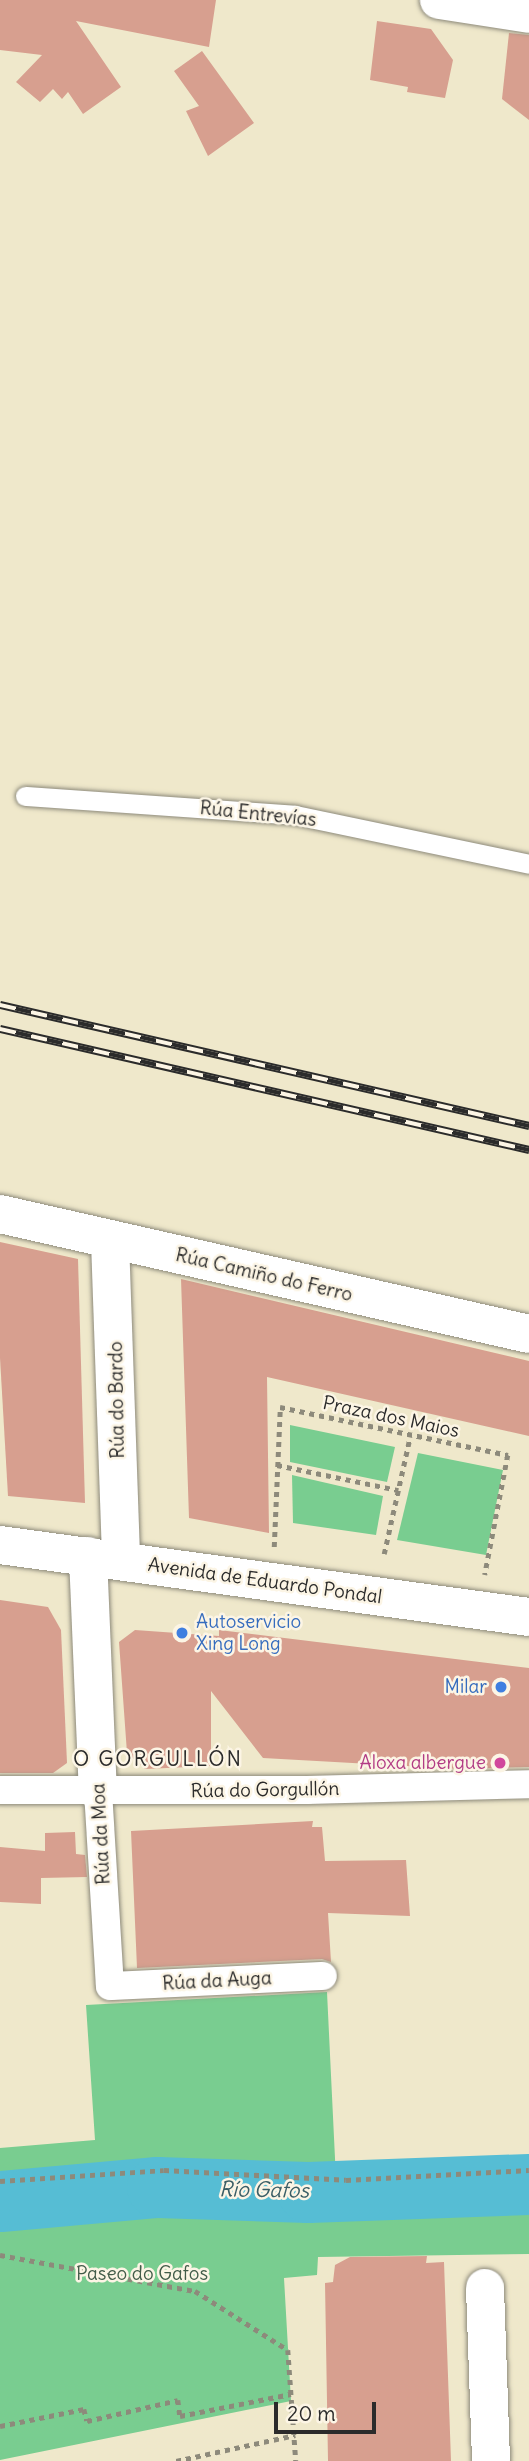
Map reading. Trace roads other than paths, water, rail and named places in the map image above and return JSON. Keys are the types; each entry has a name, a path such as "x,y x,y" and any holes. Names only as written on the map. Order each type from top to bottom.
{"street":[{"path":"439,0 529,14"},
{"name":"Rúa Camiño do Ferro","path":"0,1214 529,1334"},
{"name":"Rúa do Bardo","path":"105,1558 110,1241"},
{"name":"Avenida de Eduardo Pondal","path":"0,1545 529,1617"},
{"name":"Rúa da Moa","path":"105,1558 98,1791 110,1986"},
{"name":"Rúa do Gorgullón","path":"0,1790 98,1791 529,1784"},
{"name":"Rúa da Auga","path":"110,1986 323,1976"},
{"path":"485,2288 491,2461"}],"lane":[{"name":"Rúa Entrevías","path":"25,796 295,815 529,864"}],"waterway":[{"name":"Río Gafos","path":"0,2201 157,2187 308,2192 529,2184"}],"railway":[{"path":"0,1005 529,1126"},
{"path":"0,1029 529,1150"}],"place":[{"name":"Autoservicio Xing Long","path":"182,1633"},
{"name":"Milar","path":"501,1687"},
{"name":"Aloxa albergue","path":"500,1763"}],"district":[{"name":"O GORGULLÓN","path":"158,1759"}],"park label":[{"name":"Paseo do Gafos","path":"142,2274"}]}
